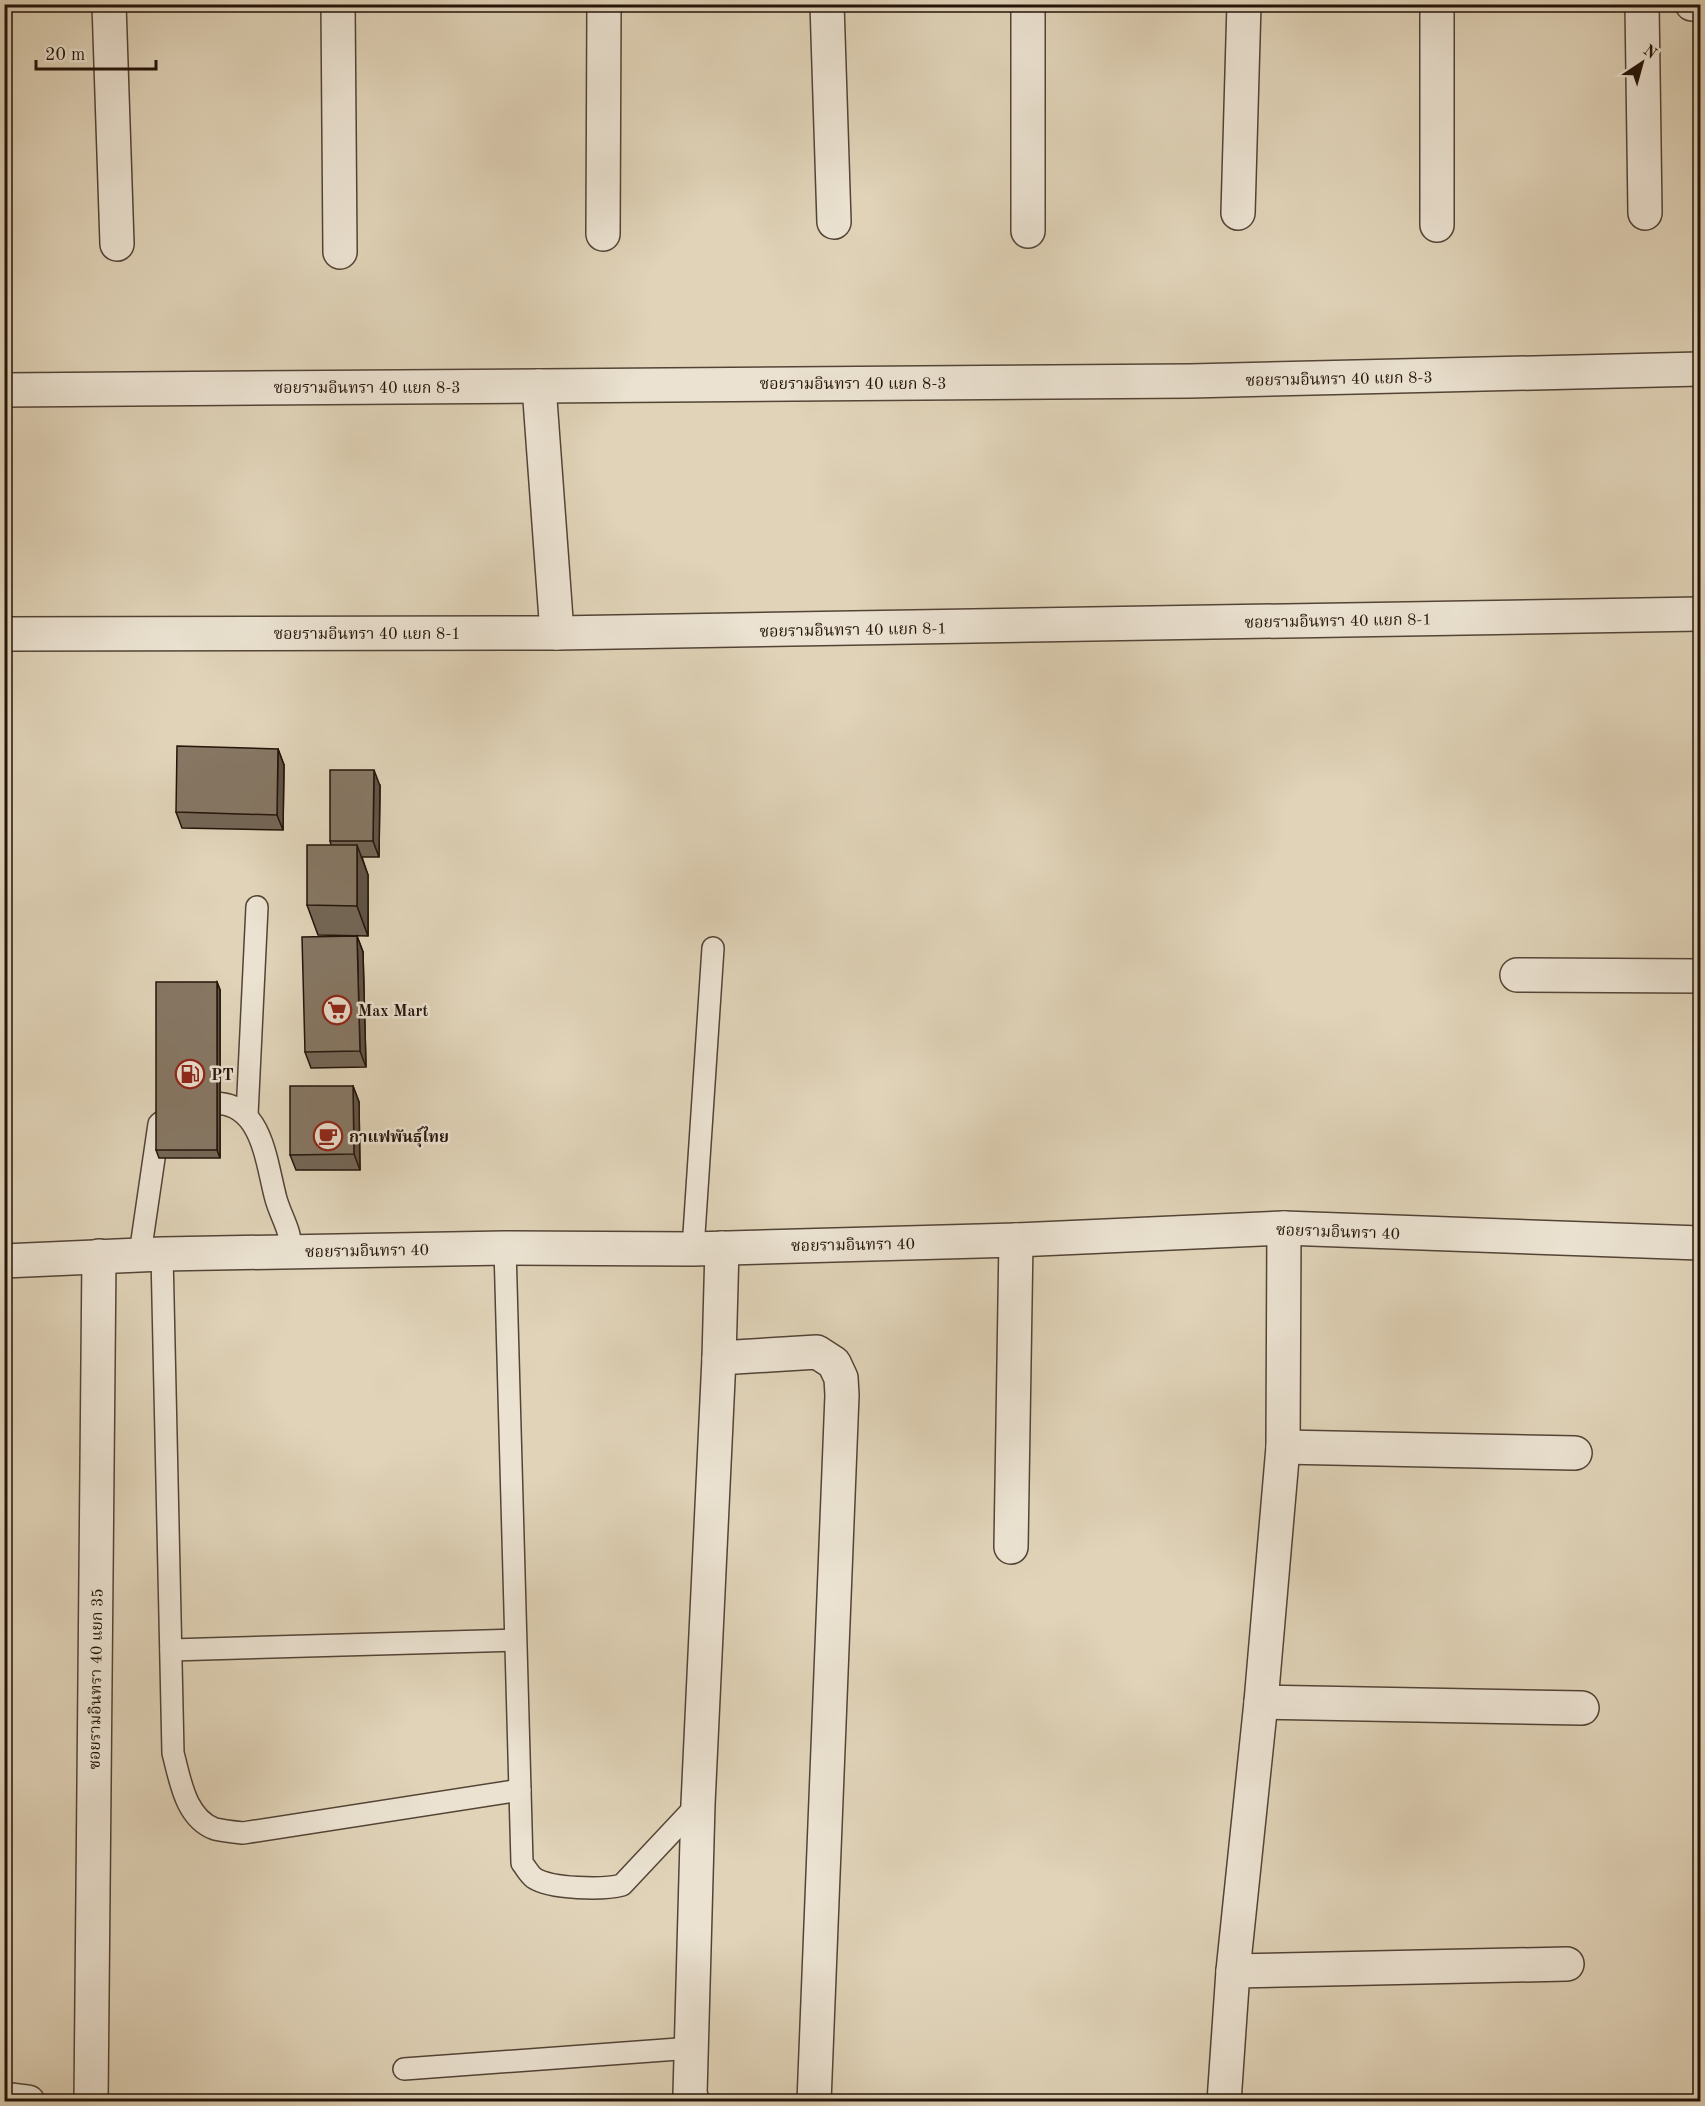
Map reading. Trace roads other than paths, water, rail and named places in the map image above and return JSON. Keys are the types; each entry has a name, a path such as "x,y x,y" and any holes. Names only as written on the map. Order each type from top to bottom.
{"street":[{"path":"109,4 117,244"},
{"path":"338,4 340,252"},
{"path":"603,234 604,4"},
{"path":"827,4 834,222"},
{"path":"1028,4 1028,231"},
{"path":"1238,213 1244,4"},
{"path":"1437,4 1437,225"},
{"path":"1642,4 1645,213"},
{"path":"1692,4 1701,5"},
{"name":"ซอยรามอินทรา 40 แยก 8-3","path":"4,390 1190,381 1701,369"},
{"path":"540,386 556,633"},
{"name":"ซอยรามอินทรา 40 แยก 8-1","path":"4,634 556,633 1701,614"},
{"path":"1517,975 1701,976"},
{"path":"1224,2102 1233,1971 1261,1702 1283,1447 1284,1228"},
{"name":"ซอยรามอินทรา 40","path":"4,1261 151,1254 505,1248 707,1248 1016,1240 1284,1228 1701,1243"},
{"path":"1011,1547 1016,1240"},
{"path":"693,2102 690,2094 698,1804 719,1358 707,1248"},
{"name":"ซอยรามอินทรา 40 แยก 35","path":"91,2102 99,1256"},
{"path":"719,1358 818,1352 834,1363 841,1378 814,2102"},
{"path":"1283,1447 1575,1453"},
{"path":"1261,1702 1582,1708"},
{"path":"1233,1971 1567,1964"},
{"path":"4,2099 28,2102"}],"lane":[{"path":"257,907 247,1114 261,1138 276,1202 291,1240 291,1252"},
{"path":"707,1248 712,948"},
{"path":"247,1114 221,1102 196,1105 171,1114 159,1124 151,1254 171,1650 173,1753 185,1799 197,1815 214,1828 243,1833 520,1790"},
{"path":"505,1248 522,1863 532,1877 544,1883 610,1888 622,1885 698,1804"},
{"path":"171,1650 515,1640"},
{"path":"404,2069 692,2048"}],"place":[{"name":"Max Mart","path":"337,1010"},
{"name":"PT","path":"190,1074"},
{"name":"กาแฟพันธุ์ไทย","path":"328,1136"}]}
